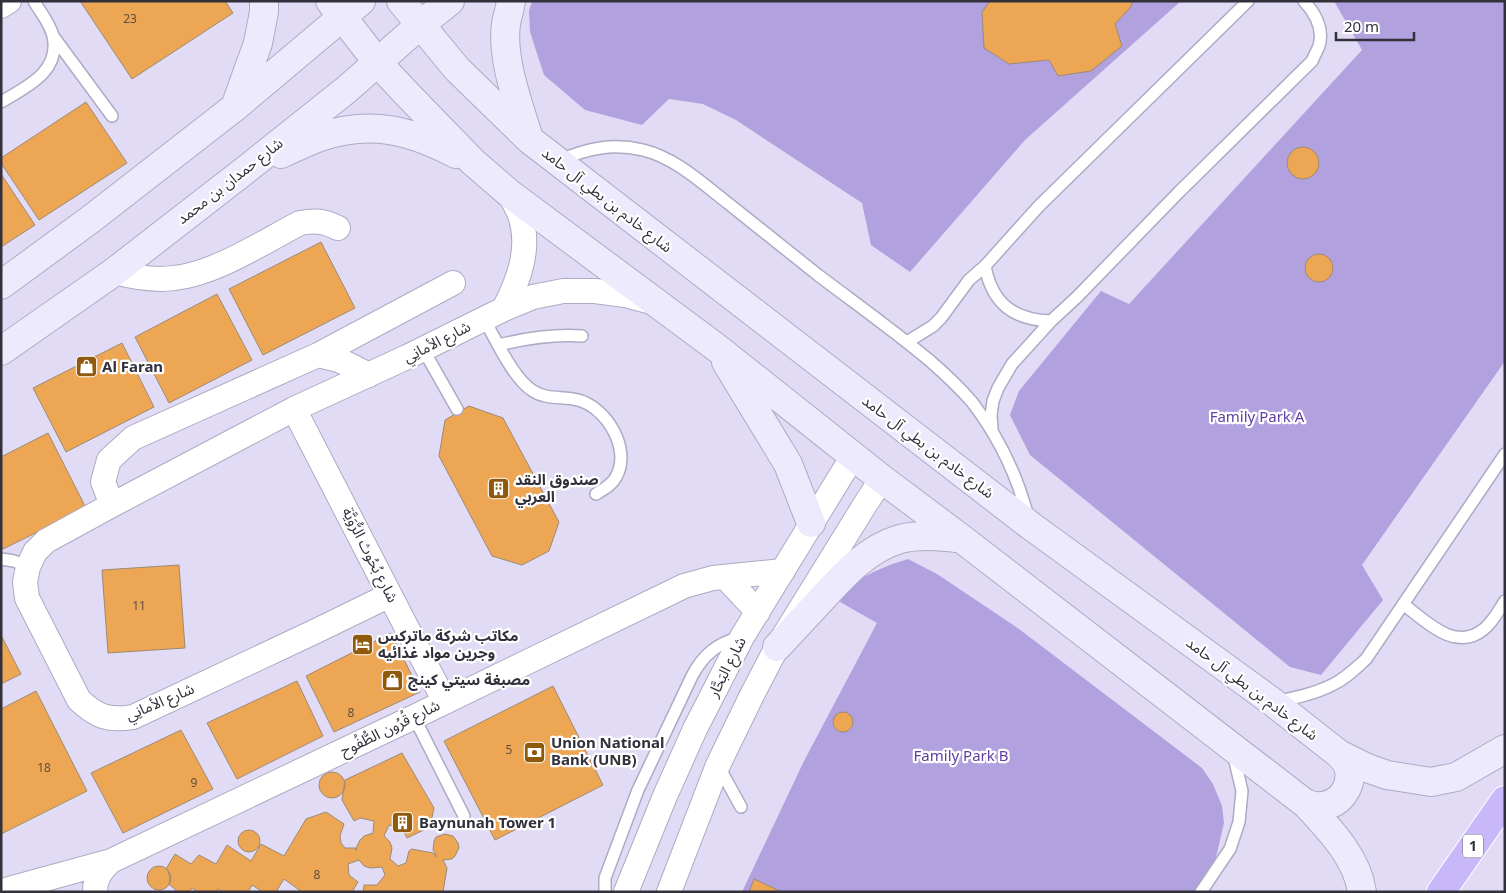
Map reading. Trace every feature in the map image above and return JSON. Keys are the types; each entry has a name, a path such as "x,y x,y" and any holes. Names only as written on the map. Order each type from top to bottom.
{"highway":[{"name":"1","path":"1441,892 1505,800"}],"street":[{"path":"1,6 9,1"},
{"path":"235,107 258,43 264,12 264,1"},
{"name":"شارع خادم بن بطي آل حامد","path":"401,1 457,69 530,140 557,162 1031,526 1274,703 1339,754 1367,768 1388,775 1432,782 1456,776 1505,750"},
{"name":"شارع حمدان بن محمد","path":"1,351 114,272 248,168 378,63 450,1"},
{"path":"511,1 506,25 506,49 512,82 530,140"},
{"path":"1,285 91,219 235,107 344,6 378,63 473,162 510,194 717,348 882,479 1306,804 1348,855 1361,881 1362,892"},
{"path":"248,168 320,137 348,130 378,128 402,132 432,142 473,162"},
{"path":"494,314 516,286 522,263 524,239 520,216 510,194"},
{"path":"114,272 133,277 154,279 194,275 214,268 300,223 326,222 338,228"},
{"path":"112,504 103,482 109,460 133,438 318,355 453,283"},
{"name":"شارع الأمانِي","path":"390,594 133,717 118,720 103,717 90,711 79,700 28,598 26,582 28,567 35,552 46,541 112,504 294,409 494,314 533,297 563,291 625,296 655,303"},
{"path":"717,348 788,464 811,523"},
{"path":"318,355 338,360 369,375"},
{"name":"شارع بُحُوث الرُّوَيَّة","path":"294,409 445,702"},
{"name":"شارع البَحَّار","path":"626,892 665,796 695,730 742,637 853,456"},
{"path":"668,892 718,765 777,647 882,479"},
{"path":"777,647 840,578 860,560 881,547 899,539 911,537 939,536 962,539"},
{"name":"شارع قُرُون الطُّفُوح","path":"7,891 111,861 684,586 708,578 783,571"},
{"path":"725,577 758,612"},
{"path":"1306,804 1321,806 1335,802 1345,792 1350,779 1347,765 1339,754"},
{"name":"شارع قُرُون الطُّفُوح","path":"95,892 97,878 103,868 111,861"}],"lane":[{"path":"34,1 53,36 112,116"},
{"path":"907,342 933,326 941,318 969,280 985,266 1038,206 1248,1"},
{"path":"992,429 991,415 998,388 1012,364 1050,321 1077,297 1178,193 1312,61 1319,45 1320,28 1314,12 1304,1"},
{"path":"1,102 42,76 50,64 54,50 53,36"},
{"path":"557,162 579,152 619,146 644,150 667,159 692,175 907,342 946,375 971,401 992,429 1022,492 1031,526"},
{"path":"985,266 993,292 1006,307 1024,317 1050,321"},
{"path":"494,314 499,345 522,383 533,392 546,397 579,400 595,408 608,421 621,451 621,464 616,477 608,487 596,494"},
{"path":"499,345 540,336 582,336"},
{"path":"423,349 457,409"},
{"path":"1274,703 1317,692 1332,685 1349,674 1366,659 1505,454"},
{"path":"1,559 14,561 28,567"},
{"path":"1403,604 1447,635 1460,638 1474,636 1486,628 1505,601"},
{"path":"605,892 605,878 638,790 698,664 717,646 729,640 742,637"},
{"path":"414,717 464,816"},
{"path":"1201,892 1230,849 1239,822 1242,791 1232,746"},
{"path":"718,765 742,807"}],"green space":[{"path":"532,1 1181,1 1025,140 910,272 871,245 862,203 736,120 703,104 669,99 642,125 585,110 544,75 530,32 529,11"},
{"name":"Family Park A","path":"1334,1 1505,1 1505,361 1362,565 1383,600 1321,675 1290,667 1030,455 1010,415 1019,391 1101,291 1129,304 1362,50"},
{"name":"Family Park B","path":"908,559 937,574 1019,629 1202,768 1213,784 1222,806 1224,823 1208,892 742,892 804,761 877,623 840,602 846,592 861,579 885,567"}],"building":[{"path":"80,1 225,1 233,13 132,79"},
{"path":"990,1 1133,1 1130,8 1115,24 1122,46 1091,71 1058,76 1049,60 1009,64 984,48 982,12"},
{"path":"86,102 127,163 39,220 1,163 1,158"},
{"path":"1303,147 1309,148 1314,152 1318,157 1318,169 1314,174 1309,178 1303,179 1297,178 1292,174 1288,169 1287,163 1288,157 1292,152 1297,148"},
{"path":"1,174 35,225 1,247"},
{"path":"321,242 355,308 263,355 229,289"},
{"path":"1319,254 1329,258 1333,268 1329,278 1319,282 1309,278 1305,268 1309,258"},
{"path":"217,294 252,360 169,403 135,337"},
{"path":"122,343 154,407 66,452 33,388"},
{"name":"صندوق النقد العربي","path":"469,406 503,418 559,522 549,551 522,565 492,556 439,456 445,420"},
{"path":"48,433 86,508 3,549 1,545 1,457"},
{"path":"179,565 185,648 108,653 102,570"},
{"path":"391,633 420,692 334,732 306,676"},
{"path":"1,635 21,674 1,684"},
{"path":"297,681 323,736 237,779 207,723"},
{"path":"553,686 603,785 495,840 444,741"},
{"path":"36,691 87,791 1,834 1,709"},
{"path":"843,712 850,715 853,722 850,729 843,732 836,729 833,722 836,715"},
{"path":"181,730 213,789 123,833 91,773"},
{"name":"Baynunah Tower 1","path":"402,753 434,808 430,827 407,838 402,828 389,825 384,836 390,842 392,848 390,859 398,866 406,863 409,851 412,849 433,853 437,857 433,850 436,837 445,834 453,836 459,848 452,859 443,860 447,868 443,892 363,892 364,885 377,885 385,875 382,867 370,868 364,866 359,860 348,864 349,875 358,882 352,892 302,892 284,879 276,892 263,892 252,885 248,892 223,892 218,889 216,892 198,892 192,888 189,892 178,892 169,884 170,878 166,869 175,854 191,864 199,855 216,864 227,845 251,861 261,844 284,856 306,819 326,812 344,824 340,836 341,843 345,848 356,848 356,851 360,840 364,836 373,833 374,821 360,818 354,821 342,800 345,780"},
{"path":"332,772 341,776 345,785 341,794 332,798 323,794 319,785 323,776"},
{"path":"245,830 253,830 260,837 260,845 253,852 245,852 238,845 238,837"},
{"path":"159,866 167,870 171,878 167,886 159,890 151,886 147,878 151,870"},
{"path":"754,879 782,892 749,892"}],"place":[{"name":"Al Faran","path":"86,367"},
{"name":"صندوق النقد العربي","path":"499,489"},
{"name":"مكاتب شركة ماتركس وجرين مواد غذائيه","path":"362,645"},
{"name":"مصبغة سيتي كينج","path":"392,680"},
{"name":"Union National Bank (UNB)","path":"535,752"},
{"name":"Baynunah Tower 1","path":"403,823"}]}
